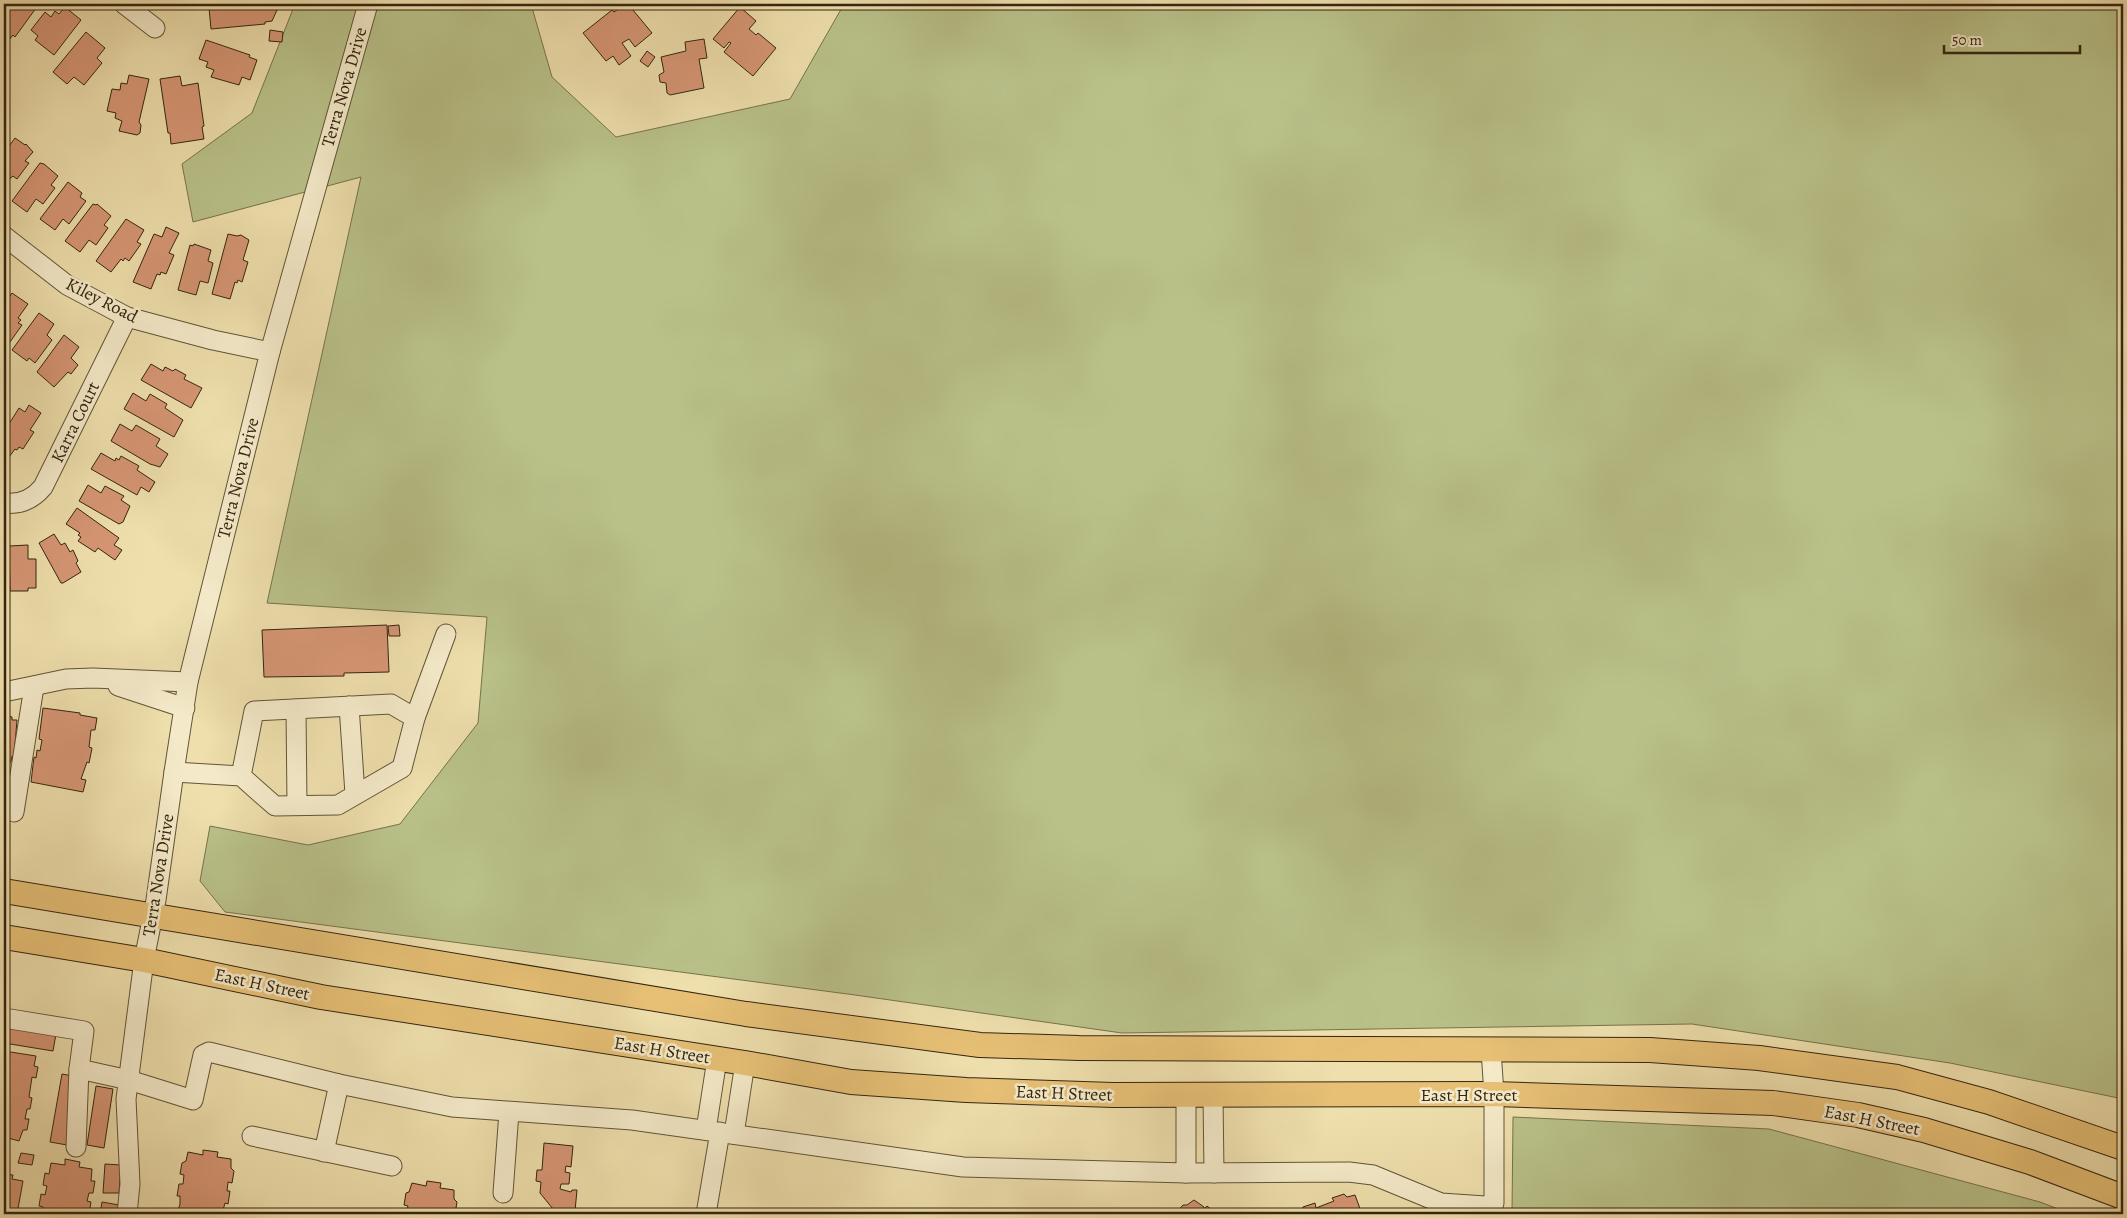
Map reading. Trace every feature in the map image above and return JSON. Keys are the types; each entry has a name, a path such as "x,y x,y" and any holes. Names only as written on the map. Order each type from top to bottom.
{"main road":[{"path":"4,890 746,1014 980,1045 1079,1048 1673,1051 1759,1058 1897,1077 1990,1102 2123,1148"},
{"name":"East H Street","path":"4,937 144,960 321,997 745,1063 851,1082 966,1090 1186,1096 1494,1094 1773,1103 1858,1115 1924,1130 2020,1159 2123,1197"}],"street":[{"path":"124,4 156,28"},
{"name":"Terra Nova Drive","path":"127,1214 130,1184 126,1098 144,960 154,915 188,682 270,352 368,4"},
{"name":"Kiley Road","path":"4,236 67,285 127,317 213,340 270,352"},
{"name":"Karra Court","path":"4,503 19,503 27,500 43,487 127,317"},
{"path":"174,772 241,776 275,806 338,805 402,768 415,718 446,634"},
{"path":"4,692 66,679 93,678 188,682"},
{"path":"93,678 184,708"},
{"path":"14,812 34,687"},
{"path":"241,776 254,711 391,704 415,718"},
{"path":"349,706 355,794"},
{"path":"296,709 297,805"},
{"path":"4,1018 84,1031 79,1069 76,1147"},
{"path":"79,1069 129,1080 193,1100 203,1055 209,1052 339,1084 452,1107 632,1120 962,1167 1186,1173 1349,1172 1374,1175 1440,1203 1485,1206 1494,1202 1494,1094 1491,1050"},
{"path":"717,1059 720,1132"},
{"path":"706,1214 720,1132 745,1063"},
{"path":"324,1152 339,1084"},
{"path":"1186,1096 1186,1173"},
{"path":"1213,1096 1214,1173"},
{"path":"503,1194 509,1112"},
{"path":"252,1136 392,1166"}],"green space":[{"path":"295,4 531,4 552,77 616,137 790,99 844,4 2123,4 2123,1099 1950,1063 1692,1024 1122,1033 855,995 225,912 200,881 210,826 308,845 400,824 478,723 487,617 267,603 361,177 193,222 182,164 252,113"},
{"path":"1513,1117 1769,1129 2040,1202 2071,1214 1512,1214"}],"building":[{"path":"4,4 39,4 15,37 13,35 9,40 4,35 6,26 4,24"},
{"path":"219,4 276,4 277,10 272,21 265,22 265,24 211,29 209,8 219,7"},
{"path":"628,4 652,33 635,47 629,39 622,43 631,56 619,65 613,56 606,61 583,33 612,10 614,12"},
{"path":"65,7 81,20 54,55 35,40 38,36 31,30 45,12 51,17 55,11 59,14"},
{"path":"740,7 756,21 749,29 756,35 758,33 776,48 753,76 724,52 731,43 729,42 724,48 713,39"},
{"path":"270,30 283,32 282,42 269,41"},
{"path":"86,32 105,48 97,58 102,63 84,85 74,77 67,84 53,72"},
{"path":"704,39 707,58 699,59 704,88 670,95 667,93 666,83 660,82 659,75 664,72 661,57 686,51 685,42"},
{"path":"206,40 250,55 249,57 257,60 250,80 242,77 239,85 211,77 214,70 206,67 208,62 199,59"},
{"path":"647,51 655,57 648,67 640,61"},
{"path":"129,75 149,79 139,122 141,125 140,133 137,135 119,131 122,121 115,118 116,113 107,111 112,89 120,90 121,83 127,84"},
{"path":"180,76 182,86 198,83 204,139 171,144 160,79"},
{"path":"15,138 26,144 33,152 25,161 29,163 17,179 13,176 4,184 4,153"},
{"path":"40,163 44,164 58,176 51,185 55,188 43,204 36,199 27,212 12,201"},
{"path":"68,182 82,193 80,197 86,201 69,224 63,219 55,230 40,219"},
{"path":"93,204 97,204 111,216 104,225 108,228 96,245 89,240 80,252 65,241"},
{"path":"126,219 144,230 137,242 141,244 129,261 125,258 123,261 121,259 111,272 96,261"},
{"path":"166,227 179,233 169,253 174,255 166,274 161,272 160,275 157,274 151,289 133,282 154,234 162,237"},
{"path":"228,234 241,235 249,240 243,260 248,262 242,282 238,280 237,283 235,282 230,299 212,294"},
{"path":"194,244 211,250 208,261 213,263 208,283 200,281 196,295 178,290 190,245 193,246"},
{"path":"12,293 28,304 18,318 21,320 18,323 22,325 10,342 6,339 4,342 4,304"},
{"path":"39,313 54,324 47,335 52,340 35,363 29,358 27,361 12,350"},
{"path":"64,335 79,347 71,358 78,365 71,374 68,372 54,387 37,372"},
{"path":"151,364 163,371 165,367 173,371 175,369 186,375 184,379 202,388 191,408 141,380"},
{"path":"133,393 146,401 150,394 167,404 165,408 183,420 174,437 124,409"},
{"path":"29,405 41,413 30,430 34,432 23,449 19,447 17,450 15,449 6,461 4,460 4,432 19,408 25,412"},
{"path":"120,424 132,431 136,425 160,439 156,446 168,454 160,467 150,464 111,441"},
{"path":"101,453 115,461 116,458 119,460 121,456 139,466 137,470 155,482 149,492 141,487 137,495 91,469"},
{"path":"88,485 101,493 105,486 124,496 121,500 130,506 123,522 119,524 79,501"},
{"path":"77,508 119,538 114,545 122,550 115,560 98,548 95,552 78,541 81,537 78,535 80,533 66,524"},
{"path":"54,534 61,545 65,543 70,552 73,550 78,561 76,563 81,572 63,583 61,583 39,543"},
{"path":"28,545 28,559 36,559 36,588 28,588 28,591 10,591 9,546"},
{"path":"387,625 389,672 344,673 344,676 264,677 262,630"},
{"path":"399,625 400,636 389,636 388,626"},
{"path":"43,708 80,713 80,715 97,718 95,730 91,730 89,747 92,748 89,763 87,762 81,779 86,780 83,792 31,782 34,757 36,758 37,750 40,751 42,740 39,739"},
{"path":"4,715 12,717 12,720 17,720 14,757 12,756 11,762 4,761"},
{"path":"4,768 10,769 9,775 11,775 9,791 6,791 4,811"},
{"path":"4,1026 56,1034 53,1051 4,1043"},
{"path":"4,1051 36,1056 34,1066 38,1067 36,1078 32,1077 29,1097 32,1098 30,1109 27,1109 25,1119 29,1119 27,1130 23,1130 19,1141 8,1138 7,1145 4,1144"},
{"path":"62,1074 78,1077 67,1145 50,1142"},
{"path":"96,1086 113,1089 104,1148 87,1145"},
{"path":"544,1143 573,1146 571,1167 566,1166 565,1172 570,1173 569,1184 561,1184 560,1189 571,1192 572,1190 577,1190 575,1211 571,1210 571,1213 566,1213 566,1210 553,1209 540,1193 541,1182 536,1181 537,1170 542,1170"},
{"path":"203,1150 218,1152 217,1157 231,1159 231,1168 234,1171 232,1183 228,1182 227,1191 230,1191 228,1204 225,1203 222,1214 177,1214 180,1204 180,1196 177,1196 179,1184 183,1184 184,1175 180,1174 182,1163 186,1161 188,1152 203,1155"},
{"path":"21,1153 34,1155 32,1165 18,1163"},
{"path":"65,1159 80,1162 79,1167 92,1169 91,1181 95,1181 93,1193 89,1193 87,1201 91,1202 89,1214 42,1214 43,1207 39,1206 41,1194 45,1195 47,1186 43,1185 45,1173 49,1174 51,1163 65,1165"},
{"path":"105,1164 121,1165 119,1193 103,1193"},
{"path":"4,1174 13,1175 12,1179 23,1181 17,1214 4,1214"},
{"path":"427,1181 441,1183 440,1188 454,1190 454,1199 457,1202 455,1214 406,1214 408,1206 404,1205 406,1193 409,1192 412,1183 426,1186"},
{"path":"1344,1194 1347,1197 1355,1195 1362,1214 1296,1214 1301,1212 1303,1207 1315,1203 1316,1208 1334,1201 1332,1198"},
{"path":"1194,1200 1204,1209 1207,1206 1217,1214 1175,1214 1183,1205 1187,1205"},
{"path":"102,1202 119,1205 117,1214 100,1214"}]}
